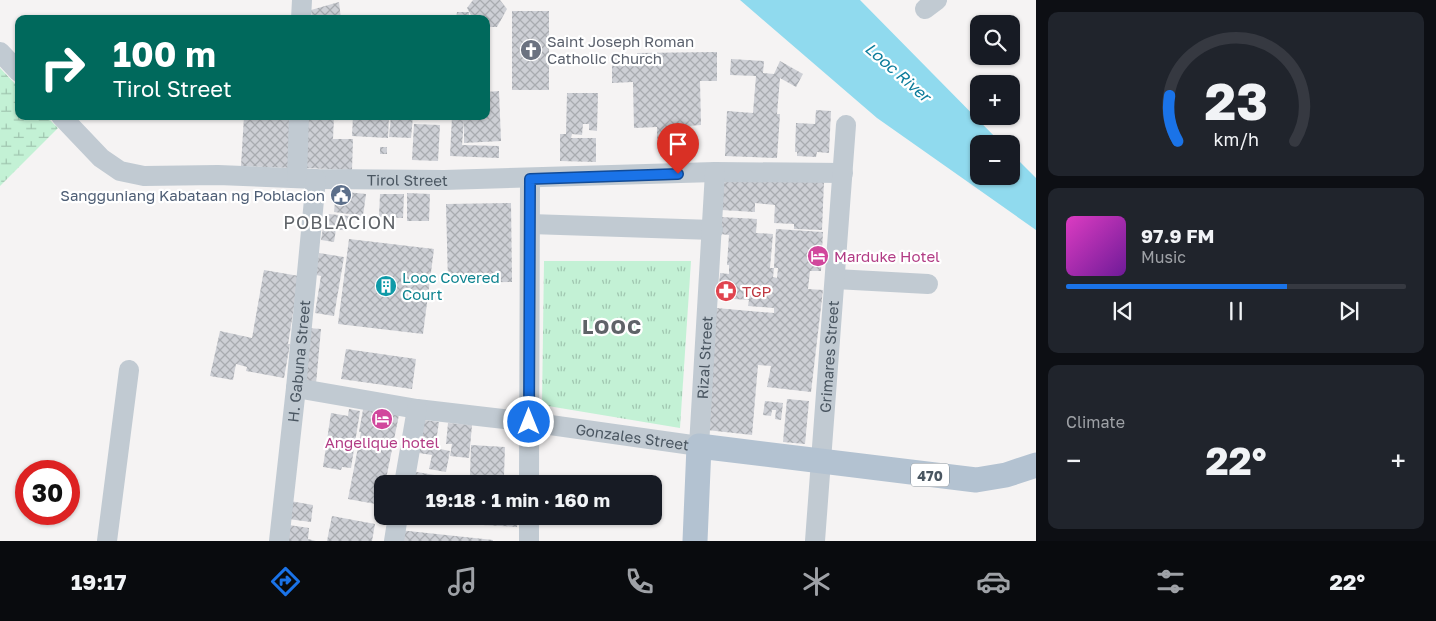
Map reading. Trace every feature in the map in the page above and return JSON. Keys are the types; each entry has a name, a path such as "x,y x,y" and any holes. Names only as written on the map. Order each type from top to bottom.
{"main road":[{"name":"Gonzales Street","path":"699,446 822,461"},
{"name":"Rizal Street","path":"695,541 699,446"},
{"name":"470","path":"822,461 976,480 1006,475 1036,465"}],"street":[{"path":"301,15 302,0"},
{"path":"0,52 15,68"},
{"name":"Tirol Street","path":"65,120 101,158 120,171 144,176 218,175 306,179 530,179 715,172 843,173"},
{"name":"H. Gabuna Street","path":"279,541 296,388 306,179 299,120"},
{"name":"Grimares Street","path":"815,541 846,125"},
{"name":"Rizal Street","path":"699,446 715,172"},
{"path":"529,475 530,179"},
{"path":"530,224 713,230"},
{"path":"835,279 928,284"},
{"path":"107,541 129,370"},
{"name":"Gonzales Street","path":"296,388 417,409 529,422 699,446"},
{"path":"406,475 417,409"},
{"path":"394,541 397,525"},
{"path":"529,525 529,541"}],"green space":[{"path":"0,68 15,84 15,120 50,120 58,128 0,186"},
{"path":"544,261 691,261 680,428 542,405"}],"water":[{"name":"Looc River","path":"740,0 860,0 970,112 970,125 983,125 993,135 970,135 970,184 877,118"},
{"path":"1020,162 1036,178 1036,230 972,185 1020,185"}],"building":[{"path":"473,0 500,0 507,9 497,27 490,27 490,15 471,15 467,8"},
{"path":"339,2 341,15 312,15 311,10"},
{"name":"Saint Joseph Roman Catholic Church","path":"512,11 549,11 549,90 512,90"},
{"path":"457,12 469,12 469,15 457,15"},
{"path":"717,52 717,81 700,81 701,125 675,127 675,138 657,139 657,127 634,128 633,82 612,83 612,58 637,58 637,53"},
{"path":"731,59 764,61 763,73 774,74 780,61 803,74 796,87 780,78 777,114 780,114 777,158 725,156 727,111 753,113 756,76 730,75"},
{"path":"499,91 501,141 464,143 464,120 490,120 490,92"},
{"path":"567,93 598,93 597,131 589,130 589,124 583,124 582,135 572,134 571,138 596,138 596,162 560,161 560,134 566,134"},
{"path":"816,110 831,111 829,153 817,152 816,157 797,156 797,152 795,152 796,123 815,124"},
{"path":"244,120 295,120 291,168 241,166"},
{"path":"308,120 334,120 333,139 353,139 352,170 305,168"},
{"path":"353,120 389,120 388,138 352,136"},
{"path":"391,120 413,120 411,138 389,137"},
{"path":"452,120 464,120 462,145 499,146 499,158 450,156"},
{"path":"414,124 440,125 438,161 412,160"},
{"path":"380,147 387,147 387,154 380,154"},
{"path":"731,175 824,181 822,230 794,229 794,224 774,223 775,205 755,203 755,212 721,210 723,184"},
{"path":"336,191 366,194 363,216 334,212"},
{"path":"407,193 430,194 429,221 407,221"},
{"path":"380,194 404,194 403,218 379,217"},
{"path":"511,203 512,282 448,283 446,204"},
{"path":"328,214 349,216 348,231 336,229 334,242 321,240 324,222 328,222"},
{"path":"721,217 757,219 756,233 773,234 770,268 774,268 776,229 823,232 821,271 810,271 808,289 823,290 811,392 767,387 771,366 758,365 752,435 707,430 716,308 774,313 774,308 748,306 749,300 718,298 720,273 729,274 729,265 727,265 729,235 720,234","holes":["774,268 778,268 777,278 773,277"]},
{"name":"Looc Covered Court","path":"349,239 434,249 423,334 338,324"},
{"path":"319,253 344,257 334,316 315,313 321,276 316,275"},
{"path":"264,270 299,276 284,378 246,371 247,367 236,364 233,380 210,376 220,331 252,338"},
{"path":"308,328 321,329 316,384 302,383"},
{"path":"346,349 416,359 412,389 341,379"},
{"path":"787,399 809,401 805,444 783,442"},
{"path":"765,401 783,403 781,420 775,419 776,410 772,410 771,416 763,415"},
{"path":"364,404 400,410 387,475 374,475 374,504 348,499 361,432 359,432"},
{"path":"349,409 360,411 351,468 342,467 341,470 323,467 331,413 348,416"},
{"path":"417,419 439,422 435,448 450,451 446,472 429,469 432,455 412,452"},
{"path":"448,423 472,425 469,458 450,456 452,444 446,444"},
{"path":"471,445 505,447 504,475 470,475"},
{"path":"411,471 434,475 410,475"},
{"path":"290,501 313,505 311,522 288,519"},
{"path":"332,516 375,525 372,541 327,541"},
{"path":"289,525 309,528 308,539 316,541 287,541"},
{"path":"482,525 517,525 517,527"},
{"path":"399,530 493,540 493,541 398,541"}],"place":[{"name":"Saint Joseph Roman Catholic Church","path":"531,50"},
{"name":"Sangguniang Kabataan ng Poblacion","path":"341,195"},
{"name":"Marduke Hotel","path":"818,256"},
{"name":"Looc Covered Court","path":"386,286"},
{"name":"TGP","path":"726,291"},
{"name":"Angelique hotel","path":"382,419"}],"district":[{"name":"POBLACION","path":"340,222"},
{"name":"LOOC","path":"612,326"}],"route":[{"path":"529,422 530,179 678,174"}]}
